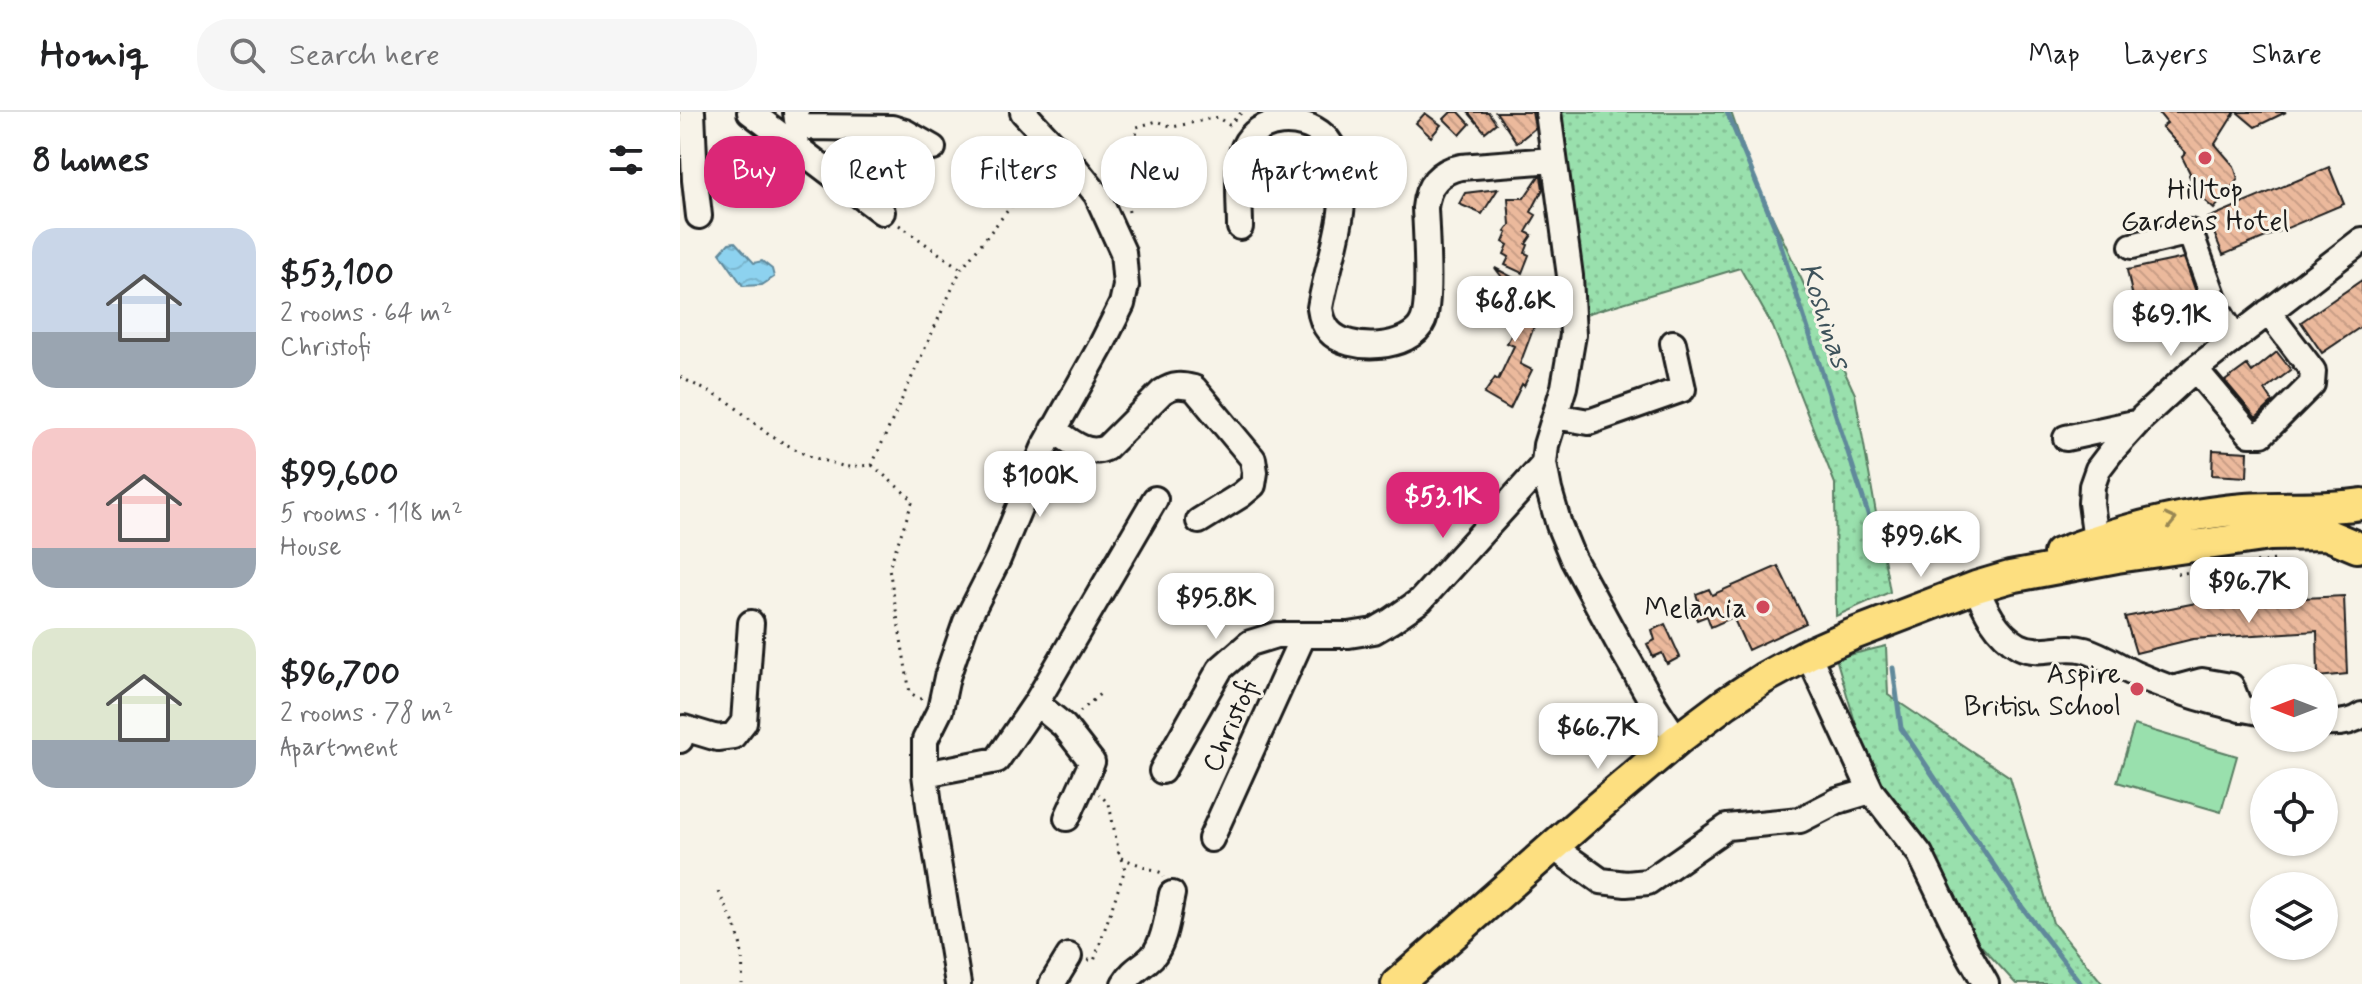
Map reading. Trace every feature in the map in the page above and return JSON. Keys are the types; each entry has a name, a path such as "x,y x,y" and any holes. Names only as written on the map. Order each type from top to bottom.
{"main road":[{"path":"2010,577 2096,540 2182,517 2246,509 2362,506"},
{"path":"2360,549 2353,538 2352,527 2362,506"},
{"path":"1397,984 1677,740 1764,678 1808,654 1976,587 2010,577 2256,536 2326,534 2360,549"}],"street":[{"path":"692,112 699,216"},
{"path":"750,112 882,212"},
{"path":"796,112 797,120 803,127 892,128 912,136"},
{"path":"1023,112 1045,136"},
{"path":"1548,112 1573,320 1570,359 1546,445 1544,464 1559,525 1573,559 1654,705 1677,740"},
{"path":"1240,227 1242,153 1250,137 1269,124 1285,122 1300,124 1324,136 1340,165 1342,190 1339,224 1320,308 1322,319 1340,340 1371,345 1399,342 1410,337 1424,320 1425,208 1433,182 1449,169 1553,160"},
{"path":"958,984 925,774 925,740 940,710 947,677 966,622 998,559 1039,459 1122,304 1126,286 1123,252 1097,195 1085,181"},
{"path":"2132,246 2190,232 2219,312 2235,338"},
{"path":"2096,540 2091,503 2092,486 2098,469 2139,422 2195,369 2362,240"},
{"path":"2195,369 2250,434 2262,434 2312,384 2313,371 2268,312"},
{"path":"1555,416 1589,422 1683,389 1673,343"},
{"path":"1053,429 1084,449 1099,451 1106,448 1171,386 1194,388 1253,459 1255,472 1253,485 1199,521"},
{"path":"2066,438 2139,422"},
{"name":"Christofi","path":"1162,771 1220,669 1250,643 1276,635 1349,635 1374,631 1421,600 1544,464"},
{"path":"925,774 997,760 1036,703 1155,499"},
{"path":"1976,587 1994,623 2017,645 2044,652 2081,648 2174,689 2250,710"},
{"path":"682,734 717,738 733,736 744,722 751,623"},
{"name":"Christofi","path":"1211,839 1303,636"},
{"path":"1808,654 1871,791 1920,854 1986,984"},
{"path":"1036,703 1064,726 1092,762 1067,818"},
{"path":"2338,724 2360,719"},
{"path":"1553,847 1601,881 1626,884 1648,882 1727,827 1800,820 1837,801 1871,791"},
{"path":"1124,984 1132,971 1153,956 1164,931 1172,894"},
{"path":"1052,984 1069,956"}],"path":[{"path":"1113,228 1131,225 1124,188 1134,165 1137,127 1157,121 1173,127 1217,117 1229,125 1242,112"},
{"path":"872,465 961,269 1010,208"},
{"path":"882,212 961,269"},
{"path":"680,377 729,402 769,435 808,456 846,467 872,465 913,500 889,568 910,693 940,710"},
{"path":"1064,726 1101,693"},
{"path":"1069,956 1094,961 1125,869 1109,804 1084,780"},
{"path":"1121,858 1162,873 1172,894"},
{"path":"718,892 740,938 744,960 742,984"}],"green space":[{"path":"1556,112 1731,112 1752,173 1855,394 1890,592 1836,616 1835,484 1773,327 1740,268 1586,314"},
{"path":"1886,646 1888,695 2010,777 2053,923 2103,984 2016,984 1888,832 1836,658"},
{"path":"2134,725 2237,756 2221,812 2117,782"}],"water":[{"path":"735,242 754,263 762,261 772,269 774,277 762,285 743,286 720,253 729,243"}],"building":[{"path":"1451,112 1459,112 1470,124 1460,135 1444,119"},
{"path":"1468,112 1488,112 1496,123 1485,132"},
{"path":"1496,112 1532,112 1535,128 1517,143"},
{"name":"Hilltop Gardens Hotel","path":"2158,112 2235,112 2215,144 2234,166 2238,179 2214,209 2197,194 2182,157 2186,153 2162,127 2167,123"},
{"name":"Hilltop Gardens Hotel","path":"2237,112 2286,112 2255,127"},
{"path":"1425,113 1441,125 1431,137 1416,123"},
{"path":"2329,167 2344,204 2223,255 2208,218"},
{"path":"1539,176 1543,189 1531,212 1536,215 1526,232 1532,235 1526,244 1525,253 1529,255 1522,273 1505,265 1509,257 1504,254 1508,245 1503,242 1510,225 1508,198 1524,198"},
{"path":"1498,189 1482,214 1459,204 1465,193"},
{"path":"2184,258 2203,312 2139,326 2127,270"},
{"path":"1495,268 1536,290 1530,308 1536,311 1530,322 1535,324 1520,364 1532,370 1510,409 1484,394 1495,378 1498,380 1514,346 1507,343 1517,325 1508,320 1512,311 1508,309 1511,299 1507,296 1511,289"},
{"path":"2362,280 2362,326 2322,353 2301,322"},
{"path":"2277,352 2291,370 2265,390 2273,402 2256,418 2225,381 2247,365 2252,372"},
{"path":"2213,450 2248,452 2247,477 2212,475"},
{"name":"Melania","path":"1778,566 1806,623 1748,650 1733,617 1711,627 1707,616 1697,620 1691,607 1699,603 1696,594 1709,589 1712,595"},
{"path":"2344,596 2347,674 2338,675 2338,664 2318,664 2317,631 2193,639 2136,653 2125,617 2196,603"},
{"path":"1665,624 1680,657 1667,664 1662,653 1653,657 1647,644 1655,640 1652,630"}],"waterway":[{"name":"Koshinas","path":"1727,112 1774,225 1875,535"},
{"name":"Koshinas","path":"1893,668 1901,728 2022,907 2081,984"}],"place":[{"name":"Hilltop Gardens Hotel","path":"2205,158"},
{"name":"Melania","path":"1763,607"},
{"name":"Aspire British School","path":"2137,689"}]}
